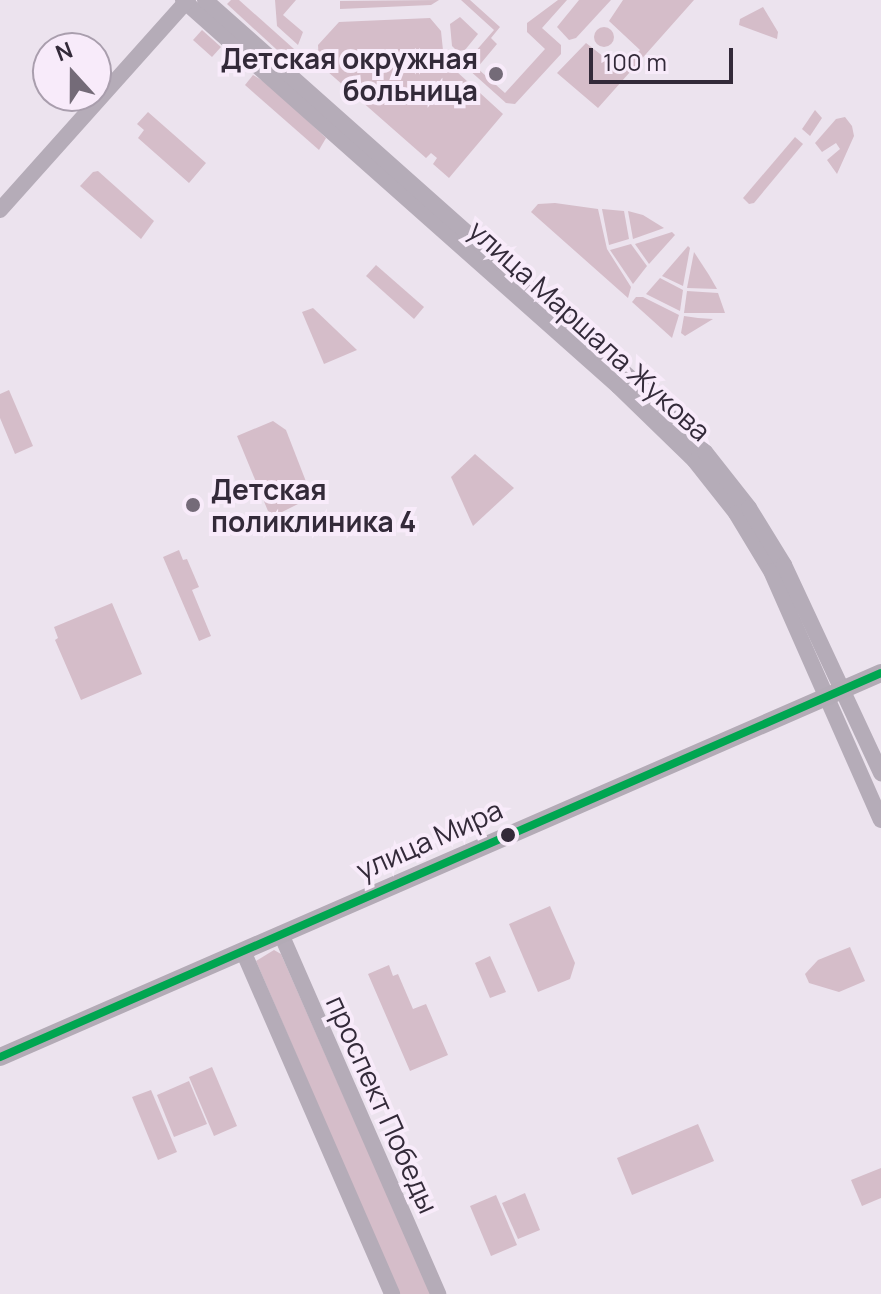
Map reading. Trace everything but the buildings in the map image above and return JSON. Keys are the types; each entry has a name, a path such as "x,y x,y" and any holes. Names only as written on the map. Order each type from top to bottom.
{"main road":[{"name":"улица Маршала Жукова","path":"205,0 255,54"},
{"name":"улица Маршала Жукова","path":"186,1 255,54 664,409 736,490 778,568 836,692 881,773"},
{"path":"0,210 186,1"},
{"name":"улица Мира","path":"0,1057 881,673"},
{"name":"улица Маршала Жукова","path":"836,692 881,820"},
{"name":"проспект Победы","path":"281,934 438,1294"},
{"path":"243,951 392,1294"}],"shaded area":[{"path":"231,0 239,0 294,49 283,52 276,49 227,4"},
{"path":"275,0 296,0 283,15 303,32 298,45 277,26"},
{"path":"439,0 431,5 340,9 340,1"},
{"path":"461,0 470,0 500,27 491,38 497,44 477,68 505,93 545,49 527,32 527,23 558,0 567,0 542,28 561,45 561,54 515,104 506,103 468,69 468,60 494,30"},
{"path":"579,0 611,0 576,38 569,40 557,27"},
{"path":"623,0 694,0 598,108 557,73 586,43 622,71 640,50 609,21"},
{"path":"763,7 778,32 777,39 739,25 740,19"},
{"path":"460,17 478,34 465,50 457,51 452,46 450,24"},
{"path":"430,18 441,31 444,60 503,114 449,178 433,164 437,158 431,153 426,158 319,64 318,45 339,22"},
{"path":"604,27 611,30 614,37 611,44 604,47 597,44 594,37 597,30"},
{"path":"202,30 221,47 212,57 193,40"},
{"path":"253,75 271,86 326,138 319,150 245,85"},
{"path":"815,110 822,118 810,136 802,129"},
{"path":"148,112 206,163 189,183 138,138 144,130 137,124"},
{"path":"845,117 852,126 854,136 837,174 827,160 840,149 836,143 822,152 815,143 836,119"},
{"path":"795,137 803,144 754,203 749,204 743,198"},
{"path":"98,171 154,221 141,239 80,186 93,172"},
{"path":"555,203 598,209 607,249 631,287 628,298 531,212 538,204"},
{"path":"602,209 624,211 629,239 609,245"},
{"path":"628,211 643,215 664,228 633,239"},
{"path":"672,232 675,235 649,264 635,244"},
{"path":"631,244 647,266 633,284 610,250"},
{"path":"688,246 690,248 683,286 662,276"},
{"path":"694,252 709,275 717,289 687,288"},
{"path":"376,265 424,307 414,319 366,276"},
{"path":"660,278 683,290 680,311 646,294"},
{"path":"687,291 718,293 725,313 684,313"},
{"path":"636,297 643,297 679,315 672,338 632,302"},
{"path":"313,308 357,350 324,364 302,312"},
{"path":"684,316 713,319 685,336 681,333"},
{"path":"9,390 33,446 15,454 0,418 0,394"},
{"path":"273,421 286,430 312,497 276,515 268,511 237,436"},
{"path":"475,454 514,488 473,526 451,477"},
{"path":"179,550 183,560 187,559 199,587 192,590 211,636 199,641 163,557"},
{"path":"112,603 142,674 81,700 55,640 58,638 54,627"},
{"path":"550,906 575,963 570,979 538,992 509,924"},
{"path":"850,947 865,981 839,992 809,983 805,974 818,960"},
{"path":"274,950 281,954 431,1294 399,1294 256,961"},
{"path":"490,956 506,992 490,998 475,963"},
{"path":"389,965 393,976 398,974 413,1009 426,1004 448,1055 410,1071 368,974"},
{"path":"212,1067 237,1126 214,1136 189,1077"},
{"path":"189,1081 207,1124 174,1137 157,1095"},
{"path":"151,1090 177,1152 158,1160 132,1097"},
{"path":"698,1124 714,1161 632,1195 617,1158"},
{"path":"881,1168 881,1198 862,1206 851,1180"},
{"path":"525,1193 540,1230 518,1239 502,1203"},
{"path":"496,1195 517,1245 491,1256 470,1206"}],"transit line":[{"name":"4","path":"0,1057 881,673"}],"place":[{"name":"Детская окружная больница","path":"496,74"},
{"name":"Детская поликлиника 4","path":"193,505"}]}
